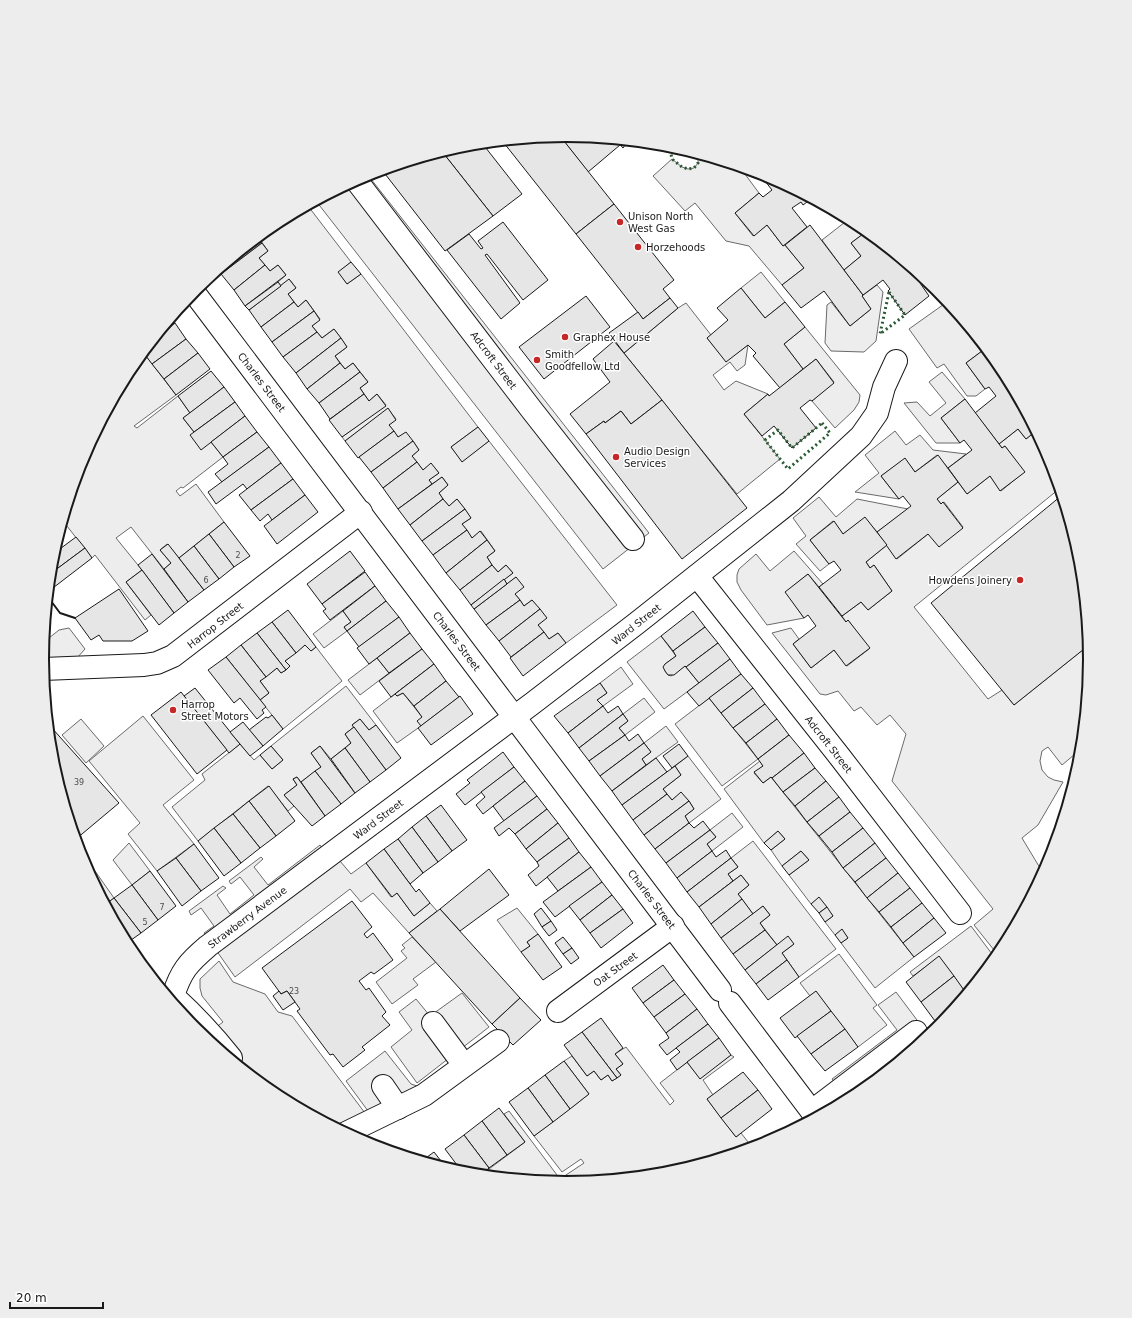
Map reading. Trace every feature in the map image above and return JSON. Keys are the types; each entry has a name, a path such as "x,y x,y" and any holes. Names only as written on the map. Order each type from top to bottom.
{"street":[{"name":"Adcroft Street","path":"360,185 531,409 633,539"},
{"name":"Charles Street","path":"197,296 813,1113"},
{"name":"Ward Street","path":"336,851 514,717 697,576 791,501 861,436 877,413 884,387 896,360"},
{"name":"Harrop Street","path":"49,670 144,665 157,663 173,656 361,512"},
{"name":"Adcroft Street","path":"697,576 840,757 960,913"},
{"name":"Strawberry Avenue","path":"172,994 187,966 196,957 336,851"},
{"name":"Oat Street","path":"558,1011 673,926"},
{"name":"Strawberry Avenue","path":"190,1014 210,1032 216,1040"},
{"path":"433,1023 464,1065"},
{"path":"820,1109 916,1032"},
{"path":"352,1130 424,1095 498,1040"},
{"path":"383,1086 398,1108"}],"shaded area":[{"path":"672,159 682,167 688,169 694,168 698,163 698,160 745,174 759,193 735,213 753,236 767,225 783,246 785,245 804,268 782,285 749,246 726,241 695,203 685,211 653,176"},
{"path":"371,180 649,533 603,569 319,205"},
{"path":"311,210 351,262 339,272 347,284 361,274 478,427 451,447 462,461 489,441 617,605 566,643 558,633 549,639 538,625 546,618 532,600 524,606 515,594 516,577 507,584 504,579 513,573 506,565 498,572 492,565 487,557 495,551 481,531 472,538 462,524 471,518 457,499 449,506 443,499 439,493 448,485 442,477 432,484 429,480 439,473 431,464 423,470 412,456 419,450 413,441 398,437 389,425 396,419 388,409 345,441 342,437 386,405 377,394 369,401 360,388 368,382 353,363 345,369 335,356 347,347 334,329 322,338 312,326 320,319 306,300 298,307 288,294 296,288 290,280 281,286 278,282 286,275 278,265 270,271 259,258 268,251 261,242"},
{"path":"844,223 862,235 851,243 861,256 844,270 822,240"},
{"path":"761,272 785,302 765,318 741,288"},
{"path":"877,285 883,292 876,341 864,352 831,351 825,343 827,305 831,302 850,326 871,309 862,296"},
{"path":"686,303 711,335 707,338 726,361 748,345 745,365 737,371 730,362 713,375 724,390 736,381 768,394 744,414 780,459 737,494 624,353"},
{"path":"943,305 981,351 966,363 985,389 976,396 967,396 944,364 937,368 909,329"},
{"path":"805,327 860,395 859,402 854,410 835,428 812,401 834,382 816,359 803,369 784,344"},
{"path":"147,357 176,395 134,426 137,428 178,396 190,413 183,418 194,432 211,442 223,457 183,488 181,487 176,491 180,496 196,484 224,522 179,558 167,544 160,550 171,563 164,569 131,527 116,538 142,570 126,582 151,615 145,620 95,555 92,558 67,525 76,493 102,430 118,400"},
{"path":"942,372 965,399 941,418 960,443 936,443 904,403 917,402 930,416 946,403 929,382"},
{"path":"1018,429 1026,439 1032,434 1056,492 914,607 988,699 1002,690 1014,705 1083,650 1083,659 1079,726 1074,755 1062,765 1048,747 1042,751 1040,761 1042,770 1048,777 1063,782 1038,825 1022,838 1039,867 1014,918 994,949 974,925 993,909 892,781 906,734 890,715 877,725 861,707 854,711 838,691 826,695 820,694 772,633 791,628 799,639 793,644 811,668 834,650 847,666 869,649 848,620 846,622 842,616 861,602 868,610 892,591 874,565 870,568 866,562 887,545 897,559 928,534 963,527 944,502 941,504 937,499 958,482 967,494 990,476 1001,491 1024,472 1005,446 1002,448 999,444"},
{"path":"895,431 906,445 920,435 933,450 966,454 948,468 937,455 915,472 905,459 881,476 899,499 855,492 879,473 865,455"},
{"path":"819,497 836,517 857,499 908,509 877,532 865,518 843,534 833,521 810,540 829,564 820,571 796,544 806,536 793,518"},
{"path":"794,551 823,584 819,587 808,574 786,592 804,618 767,625 741,590 737,582 739,569 756,554 770,571"},
{"path":"343,611 351,622 344,627 347,631 324,648 313,634"},
{"path":"69,628 85,649 68,668 49,661 50,637 59,630"},
{"path":"661,636 676,656 665,664 665,671 668,675 671,676 685,666 699,683 664,709 627,662"},
{"path":"305,645 311,651 316,647 342,681 283,729 260,700 269,693 260,681 277,668 281,673 286,670 290,666 285,661"},
{"path":"377,658 389,673 360,695 348,680"},
{"path":"621,667 633,684 603,706 597,700 607,693 600,683"},
{"path":"346,686 376,725 369,730 360,719 352,725 354,727 345,734 351,743 331,759 320,746 311,753 321,767 301,782 297,777 293,779 297,785 284,795 294,806 288,811 268,786 198,841 172,807 205,780 202,774 240,744 254,760 260,755 272,769 283,760 271,746"},
{"path":"403,693 422,717 421,726 397,743 373,711 395,694 397,696"},
{"path":"644,698 655,712 625,735 619,728 628,721 623,714"},
{"path":"709,698 758,759 722,786 675,724"},
{"path":"143,716 194,780 163,805 194,844 157,871 128,834 140,823 89,761"},
{"path":"81,719 104,746 86,763 62,735"},
{"path":"666,726 678,742 646,765 642,759 651,752 644,743"},
{"path":"688,756 721,799 689,823 685,816 694,809 689,801 681,793 672,800 663,789 681,775 675,766"},
{"path":"760,761 763,766 754,773 763,783 771,777 914,957 875,988 841,943 848,938 842,930 835,935 825,922 833,916 819,898 811,904 789,875 809,860 801,851 782,866 771,850 785,839 778,831 764,843 724,789"},
{"path":"732,813 743,827 712,851 707,844 716,837 710,830"},
{"path":"753,841 836,949 799,977 782,953 794,944 777,945 760,923 770,915 763,906 753,914 738,894 749,885 741,875 733,881 728,874 738,867 731,858"},
{"path":"129,843 150,871 132,885 113,860"},
{"path":"320,845 334,865 340,861 351,874 366,863 391,897 397,893 414,916 430,903 437,911 409,933 373,893 361,902 350,889 235,977 204,933 214,926 201,908 191,915 189,911 223,886 226,888 217,895 230,914 254,895 240,877 231,884 229,881 261,857 263,859 254,867 268,885"},
{"path":"95,871 114,898 109,901 102,888"},
{"path":"517,908 538,934 527,942 530,946 521,952 497,920"},
{"path":"971,926 991,953 963,990 939,957 913,976 910,972"},
{"path":"412,937 436,962 413,979 418,985 392,1004 376,982 407,958 401,951 405,948 402,945"},
{"path":"839,954 877,1005 873,1008 887,1025 858,1047 816,992 810,996 800,983"},
{"path":"219,961 233,982 265,994 278,1012 292,1016 371,1121 352,1130 337,1123 307,1107 279,1089 225,1048 210,1032 223,1022 202,996 200,979"},
{"path":"896,992 925,1031 881,1069 844,1095 832,1079 897,1030 878,1005"},
{"path":"462,993 489,1027 417,1083 391,1047 412,1030 399,1012 416,999 430,1016"},
{"path":"626,1047 670,1105 674,1101 660,1083 687,1062 700,1078 731,1055 734,1057 703,1080 713,1095 707,1099 736,1137 741,1133 749,1143 732,1149 667,1166 633,1172 565,1176 584,1163 581,1159 562,1172 534,1136 589,1094 564,1061 572,1056 587,1076 594,1071 601,1080 608,1075 612,1081 621,1075 616,1069 623,1064 615,1054"},
{"path":"385,1051 411,1084 417,1086 368,1111 346,1081"},
{"path":"509,1111 558,1176 532,1175 488,1170 525,1142 504,1114"}],"building":[{"path":"565,142 620,145 620,145 588,172"},
{"path":"565,142 614,204 576,234 506,145"},
{"path":"486,148 522,194 493,216 446,157"},
{"path":"446,157 493,216 445,251 385,174"},
{"path":"766,182 807,202 803,205 801,202 792,208 807,227 783,246 767,225 754,236 735,213 759,193 763,197 772,190"},
{"path":"614,204 674,280 663,289 670,298 643,319 576,234"},
{"path":"503,222 548,280 523,300 487,254 485,255 520,303 501,319 447,250 469,234 481,249 483,248 478,241"},
{"path":"810,225 863,295 862,296 871,309 850,326 824,291 801,308 782,285 804,268 785,245"},
{"path":"862,235 907,270 921,283 929,296 905,315 888,291 890,289 883,280 863,295 844,270 861,256 851,243"},
{"path":"261,242 262,243 221,274 251,249"},
{"path":"262,243 268,251 259,258 265,265 234,290 221,274"},
{"path":"351,262 361,274 347,284 338,272"},
{"path":"265,265 270,271 278,265 286,275 245,306 234,290"},
{"path":"289,279 296,288 288,294 294,302 261,327 249,310"},
{"path":"278,282 281,286 249,310 245,306"},
{"path":"741,288 765,318 785,302 805,327 784,344 803,369 780,388 753,356 756,353 748,345 726,362 707,338 728,320 717,308"},
{"name":"Graphex House","path":"586,296 610,327 544,379 519,347"},
{"path":"670,298 678,308 624,353 609,333 638,312 643,319"},
{"path":"306,300 314,311 272,342 261,327 294,302 298,307"},
{"path":"314,311 320,320 312,326 317,332 283,357 272,342"},
{"path":"175,323 186,339 152,364 147,357 169,328"},
{"path":"334,329 341,338 296,373 283,357 317,332 322,338"},
{"path":"341,338 347,347 335,356 340,363 307,389 296,373"},
{"path":"186,339 198,353 164,379 152,364"},
{"path":"614,341 662,400 631,424 621,411 605,423 604,421 586,434 570,414 610,382 593,359"},
{"path":"981,351 1014,401 1032,434 1026,439 1018,429 999,444 975,413 996,396 989,387 985,389 966,363"},
{"path":"198,353 210,369 176,395 164,379"},
{"path":"816,359 834,383 812,401 810,400 800,408 816,428 792,448 774,426 762,436 744,414 768,394 769,396"},
{"path":"340,363 345,369 353,363 360,372 319,403 307,389"},
{"path":"211,371 224,387 190,413 178,396"},
{"path":"360,372 368,382 360,388 364,394 330,419 319,403"},
{"path":"224,387 235,402 194,432 183,418"},
{"path":"364,394 369,401 377,394 386,406 342,437 329,420"},
{"path":"965,399 1002,448 1005,446 1025,472 1000,491 990,476 967,494 948,468 972,450 964,440 960,443 941,418"},
{"path":"662,400 747,508 682,559 586,434 604,421 605,423 621,411 631,424"},
{"path":"235,402 245,416 201,450 190,435"},
{"path":"388,408 396,420 389,425 394,431 358,458 345,441"},
{"path":"245,416 257,432 223,457 211,442"},
{"path":"478,427 489,441 462,462 451,447"},
{"path":"394,431 398,437 406,432 413,441 371,472 359,457"},
{"path":"257,432 269,447 222,482 215,474 228,464 223,457"},
{"path":"413,441 419,450 412,456 417,462 383,488 371,472"},
{"path":"269,447 281,463 247,489 243,484 216,504 208,492"},
{"path":"938,455 958,482 937,499 941,504 943,502 963,528 939,547 928,534 896,559 877,532 911,506 903,496 899,499 881,476 905,458 915,472"},
{"path":"417,462 423,470 431,463 439,473 429,480 432,484 398,509 383,488"},
{"path":"281,463 293,479 251,510 239,495"},
{"path":"442,477 448,485 439,493 443,499 410,525 398,509"},
{"path":"293,479 305,495 272,520 268,514 260,521 251,510"},
{"path":"305,495 318,512 277,544 264,526"},
{"path":"443,499 449,506 457,499 465,509 422,541 410,525"},
{"name":"Howdens Joinery","path":"1058,499 1073,558 1079,592 1083,650 1014,705 931,603"},
{"path":"465,509 471,518 462,524 467,530 433,555 422,541"},
{"path":"865,517 887,545 866,562 870,568 874,565 892,591 868,610 861,602 842,616 819,587 841,570 834,561 829,564 810,540 834,521 843,534"},
{"path":"224,522 250,556 234,567 209,534"},
{"path":"467,530 472,538 480,531 487,540 446,573 433,555"},
{"path":"209,534 234,567 219,579 194,546"},
{"path":"76,537 85,548 57,569 61,548"},
{"path":"487,540 495,551 487,557 492,565 460,590 446,573"},
{"path":"168,544 204,590 188,602 164,569 171,563 160,550"},
{"path":"194,546 219,579 204,590 179,558"},
{"path":"85,548 92,558 54,587 57,569"},
{"path":"350,551 365,571 322,604 307,584"},
{"path":"152,554 188,602 174,613 138,565"},
{"path":"492,565 498,572 506,565 513,573 471,605 460,590"},
{"path":"142,570 174,613 159,625 126,582"},
{"path":"365,572 375,586 330,620 323,611 326,609 322,604"},
{"path":"808,574 846,622 848,620 870,648 846,666 834,650 811,668 793,644 816,626 808,615 804,618 785,592"},
{"path":"516,577 524,587 515,594 520,600 486,625 474,609"},
{"path":"504,579 507,584 474,609 471,605"},
{"path":"375,586 386,601 347,631 344,627 351,622 343,611"},
{"path":"119,589 148,631 132,641 103,641 99,635 91,640 75,618"},
{"path":"520,600 524,606 532,600 540,609 499,641 486,625"},
{"path":"386,601 399,617 359,647 347,631"},
{"path":"540,609 547,618 538,625 544,632 511,657 499,641"},
{"path":"288,610 316,647 311,651 305,645 296,653 272,622"},
{"path":"693,611 705,627 673,651 661,636"},
{"path":"399,617 410,633 369,664 357,648"},
{"path":"272,622 296,653 285,661 290,666 286,670 257,633"},
{"path":"705,627 718,643 674,675 668,675 663,667 676,656 673,651"},
{"path":"544,632 549,639 558,633 566,643 523,676 510,658"},
{"path":"257,633 286,670 281,673 277,668 266,677 241,645"},
{"path":"410,633 422,649 389,673 377,658"},
{"path":"718,643 730,659 699,683 686,667"},
{"path":"241,645 266,677 260,681 269,693 260,700 226,657"},
{"path":"422,649 434,664 391,697 379,681"},
{"path":"226,657 266,707 262,710 264,713 257,719 240,698 234,703 208,670"},
{"path":"730,659 741,674 699,706 687,692"},
{"path":"434,664 446,681 414,706 403,693 397,696 395,694"},
{"path":"741,674 753,688 721,713 709,698"},
{"path":"446,681 459,697 421,726 417,721 422,717 414,706"},
{"path":"600,683 607,693 597,700 603,706 568,733 554,716"},
{"path":"195,688 240,744 229,753 184,696"},
{"path":"753,688 765,704 733,728 721,713"},
{"path":"181,692 227,750 197,774 151,715"},
{"path":"460,696 473,714 431,745 418,728"},
{"path":"765,704 777,719 746,743 733,728"},
{"path":"603,706 608,713 618,706 623,714 579,748 568,733"},
{"path":"623,714 628,721 619,728 625,735 589,761 579,748"},
{"path":"272,715 283,729 263,746 249,730 266,717 268,718"},
{"path":"360,719 369,730 376,725 401,758 386,770 352,725"},
{"path":"777,719 789,735 758,759 746,743"},
{"path":"243,722 263,746 250,756 230,732"},
{"path":"354,727 386,770 370,782 345,748 351,743 345,734"},
{"path":"54,730 119,803 80,836 67,793"},
{"path":"638,734 644,743 600,776 589,761 625,735 629,741"},
{"path":"789,735 804,753 772,778 771,777 763,783 754,772 763,766 758,759"},
{"path":"644,743 651,752 642,759 646,765 612,791 600,776"},
{"path":"679,744 688,756 672,768 663,756"},
{"path":"271,746 283,760 272,769 260,755"},
{"path":"320,746 355,793 341,804 315,771 321,767 311,753"},
{"path":"345,748 370,782 355,793 331,759"},
{"path":"503,752 514,767 465,805 456,794 470,783 467,780"},
{"path":"804,753 815,768 783,792 772,778"},
{"path":"656,758 667,772 622,805 612,791"},
{"path":"675,766 681,775 663,789 667,794 633,820 622,805"},
{"path":"514,767 525,781 483,814 476,805 485,797 481,792"},
{"path":"815,768 826,781 795,806 783,792"},
{"path":"315,771 341,804 325,816 301,782"},
{"path":"297,777 325,816 312,826 284,795 297,785 293,779"},
{"path":"525,781 537,796 504,821 493,806"},
{"path":"826,781 839,797 807,822 795,806"},
{"path":"269,786 295,821 276,836 249,801"},
{"path":"681,792 689,801 644,835 633,820 667,794 672,800"},
{"path":"537,796 547,809 515,834 509,828 499,836 494,828"},
{"path":"839,797 850,812 819,836 807,822"},
{"path":"249,801 276,836 260,848 233,814"},
{"path":"689,801 694,809 685,816 689,823 655,849 644,835"},
{"path":"441,805 467,840 452,851 426,816"},
{"path":"547,809 558,823 526,849 515,834"},
{"path":"850,812 863,828 832,852 819,836"},
{"path":"233,814 260,848 241,863 214,828"},
{"path":"426,816 452,851 438,862 412,827"},
{"path":"703,821 710,830 666,863 655,849 689,823 694,828"},
{"path":"558,823 569,838 537,862 526,849"},
{"path":"412,827 438,862 423,873 398,839"},
{"path":"214,828 241,863 224,876 198,841"},
{"path":"863,828 875,843 843,868 832,852"},
{"path":"710,830 716,837 707,844 712,851 677,878 666,863"},
{"path":"778,831 785,839 771,850 764,843"},
{"path":"569,838 579,852 536,886 528,875 539,866 537,862"},
{"path":"398,839 423,873 410,884 384,849"},
{"path":"875,843 886,858 855,882 843,868"},
{"path":"194,844 219,878 201,891 176,858"},
{"path":"384,849 416,892 419,889 430,903 414,916 397,893 392,897 366,863"},
{"path":"726,850 731,858 687,892 677,878 712,851 716,857"},
{"path":"801,851 809,860 789,875 782,866"},
{"path":"579,852 591,867 558,891 547,877"},
{"path":"176,858 201,891 182,906 157,871"},
{"path":"731,858 738,867 728,874 733,881 699,907 687,892"},
{"path":"886,858 898,873 867,898 855,882"},
{"path":"591,867 602,882 555,917 543,902"},
{"path":"489,869 509,895 460,931 440,909"},
{"path":"150,871 176,906 158,920 132,885"},
{"path":"898,873 910,888 879,912 867,898"},
{"path":"741,875 749,885 738,894 742,899 711,924 699,907"},
{"path":"602,882 612,895 580,920 569,906"},
{"path":"132,885 158,920 141,933 114,898"},
{"path":"910,888 922,903 891,927 879,912"},
{"path":"612,895 623,909 590,933 580,920"},
{"path":"819,897 827,907 819,913 811,904"},
{"path":"114,898 141,933 132,939 109,901"},
{"path":"742,899 753,914 721,938 711,924"},
{"path":"352,901 372,927 364,934 367,938 373,933 393,960 374,974 371,972 359,981 366,990 369,988 386,1012 382,1016 390,1025 362,1047 365,1050 343,1067 333,1054 330,1055 297,1011 300,1009 287,991 281,994 262,968"},
{"path":"922,903 934,918 903,943 891,927"},
{"path":"763,906 770,915 760,923 765,930 733,954 721,938"},
{"path":"827,907 833,916 825,922 819,913"},
{"path":"541,908 551,921 542,927 534,914"},
{"path":"440,909 520,998 492,1024 409,933"},
{"path":"623,909 633,923 601,948 590,933"},
{"path":"934,918 946,933 914,957 903,943"},
{"path":"551,921 557,930 549,936 542,927"},
{"path":"842,929 848,938 841,943 835,935"},
{"path":"765,930 777,945 745,970 733,954"},
{"path":"538,934 562,967 543,980 521,952 530,946 527,942"},
{"path":"788,936 794,944 782,953 787,960 756,984 745,970"},
{"path":"563,937 572,948 563,954 555,943"},
{"path":"572,948 579,958 571,964 563,954"},
{"path":"939,956 954,976 921,1002 906,982"},
{"path":"787,960 799,977 768,1000 756,984"},
{"path":"663,965 674,980 643,1003 632,988"},
{"path":"954,976 964,989 935,1021 921,1002"},
{"path":"674,980 685,994 654,1017 643,1003"},
{"path":"279,991 281,994 287,991 295,1002 283,1010 273,996"},
{"path":"816,991 831,1011 795,1038 780,1018"},
{"path":"685,994 697,1009 666,1033 654,1017"},
{"path":"520,998 541,1020 513,1045 492,1024"},
{"path":"697,1009 708,1024 667,1055 659,1045 669,1038 666,1033"},
{"path":"831,1011 845,1029 811,1054 797,1036"},
{"path":"601,1018 623,1048 615,1054 623,1064 616,1069 621,1075 617,1078 582,1032"},
{"path":"708,1024 719,1038 677,1070 670,1060 680,1052 676,1048"},
{"path":"845,1029 858,1047 825,1071 811,1054"},
{"path":"582,1032 617,1078 612,1081 608,1075 601,1080 594,1071 587,1076 564,1045"},
{"path":"719,1038 731,1055 700,1079 687,1062"},
{"path":"564,1061 589,1094 570,1109 545,1075"},
{"path":"743,1072 758,1090 721,1118 707,1099"},
{"path":"545,1075 570,1109 553,1122 528,1088"},
{"path":"528,1088 553,1122 534,1136 509,1102"},
{"path":"758,1090 772,1109 736,1137 721,1118"},
{"path":"499,1108 525,1142 507,1155 482,1121"},
{"path":"482,1121 507,1155 489,1168 464,1135"},
{"path":"464,1135 489,1168 487,1170 456,1164 445,1149"},
{"path":"434,1152 440,1160 432,1158 427,1157"}],"hedge":[{"path":"671,153 672,159 682,167 688,169 694,168 698,163 698,160"},
{"path":"889,292 905,315 880,334 889,292"},
{"path":"822,423 830,433 788,469 765,440 778,430 792,448 822,423"}],"wall":[{"path":"52,602 60,613 75,618"}],"place":[{"name":"Unison North West Gas","path":"620,222"},
{"name":"Horzehoods","path":"638,247"},
{"name":"Graphex House","path":"565,337"},
{"name":"Smith Goodfellow Ltd","path":"537,360"},
{"name":"Audio Design Services","path":"616,457"},
{"name":"Howdens Joinery","path":"1020,580"},
{"name":"Harrop Street Motors","path":"173,710"}]}
